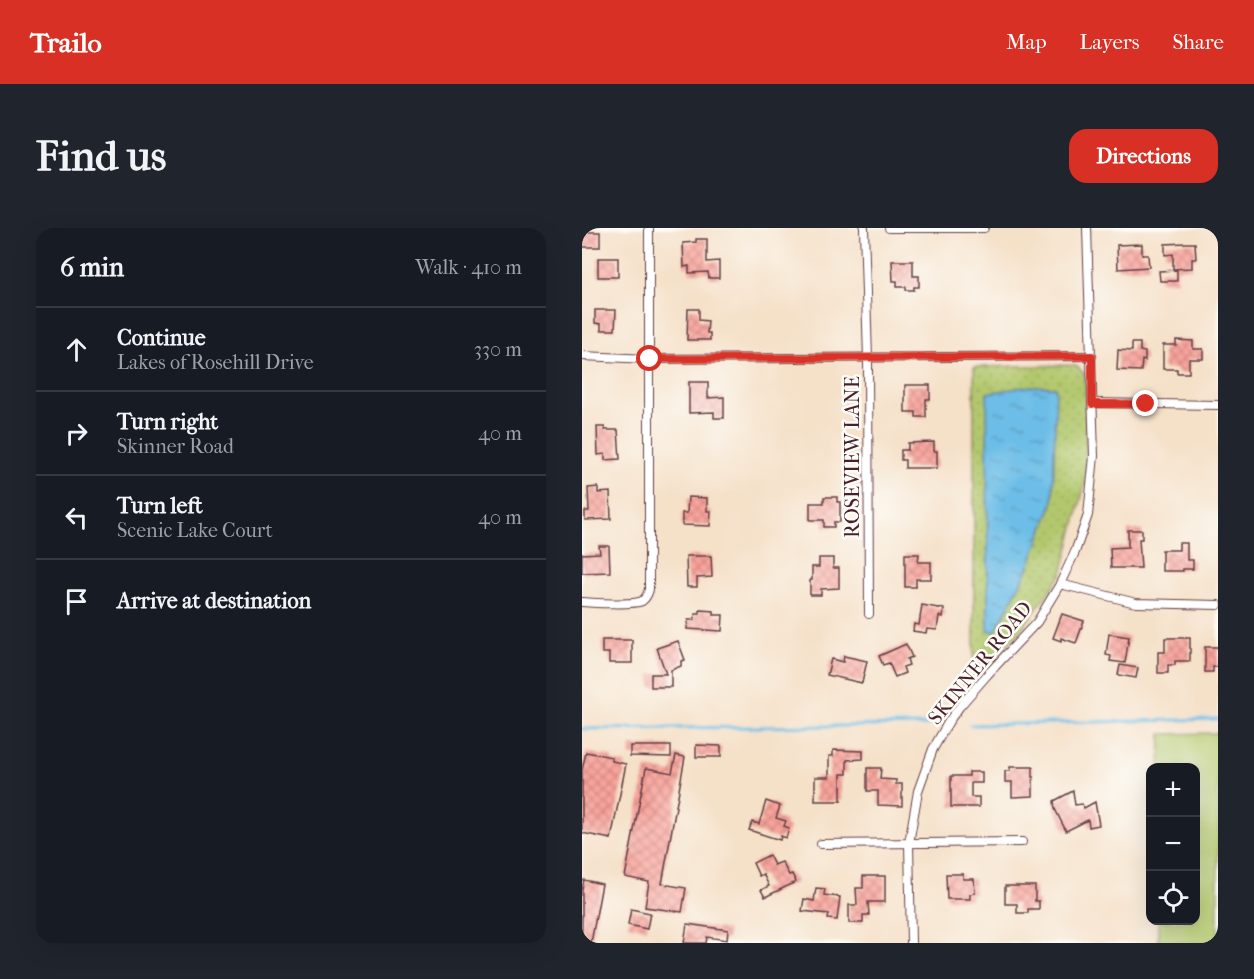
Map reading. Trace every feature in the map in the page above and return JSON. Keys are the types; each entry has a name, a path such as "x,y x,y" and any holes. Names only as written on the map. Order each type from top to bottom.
{"street":[{"path":"582,602 633,604 643,601 650,589 650,228"},
{"name":"ROSEVIEW LANE","path":"864,228 868,358 869,614"},
{"path":"889,228 984,228"},
{"name":"SKINNER ROAD","path":"911,943 909,843 918,791 933,749 949,721 987,675 1037,622 1060,584 1075,552 1088,515 1094,456 1087,228"},
{"path":"582,356 650,359 1092,356"},
{"path":"1092,404 1218,405"},
{"path":"1060,584 1136,603 1218,605"},
{"path":"821,844 1022,842"}],"green space":[{"path":"1075,365 1085,374 1087,476 1062,574 1020,632 974,678 974,367"},
{"path":"1218,733 1218,943 1158,943 1158,925 1200,925 1200,763 1160,763 1161,734"}],"water":[{"path":"1031,386 1056,387 1053,502 1028,569 995,632 988,630 987,393"}],"building":[{"path":"582,232 600,232 600,247 582,247"},
{"path":"696,239 707,239 707,262 719,261 719,278 709,278 708,272 689,273 689,266 684,267 683,243 696,242"},
{"path":"1195,243 1196,259 1192,259 1192,268 1173,269 1173,254 1165,255 1165,244"},
{"path":"1142,244 1142,255 1148,255 1149,267 1118,269 1117,245"},
{"path":"598,258 618,258 618,277 598,277"},
{"path":"892,261 913,261 913,276 919,276 919,287 906,290 906,287 897,287 897,281 893,281"},
{"path":"1177,270 1177,281 1160,281 1159,271"},
{"path":"688,309 699,309 699,320 708,321 707,333 710,333 710,340 687,340"},
{"path":"595,310 616,310 615,330 601,330 601,324 595,323"},
{"path":"1176,340 1193,341 1193,349 1203,349 1203,359 1189,359 1189,373 1177,373 1177,369 1163,369 1163,345 1176,345"},
{"path":"1132,343 1140,343 1140,351 1145,352 1145,361 1142,360 1141,371 1117,370 1118,350 1132,351"},
{"path":"689,382 708,382 708,398 724,397 724,418 714,418 714,412 689,413"},
{"path":"905,385 930,385 930,399 926,399 926,417 916,417 916,412 905,412"},
{"path":"597,427 605,427 605,430 618,430 620,459 605,460 605,454 598,455"},
{"path":"934,442 934,451 937,451 937,468 905,468 905,460 901,460 901,450 908,450 908,443"},
{"path":"598,487 598,493 610,492 611,519 585,520 585,511 589,511 588,488"},
{"path":"688,497 707,498 707,511 711,511 710,526 682,525 682,513 687,513"},
{"path":"824,497 837,497 837,502 840,502 840,522 834,522 834,527 824,527 824,520 810,520 810,503 824,503"},
{"path":"1128,530 1142,530 1142,539 1139,539 1141,568 1111,568 1110,548 1128,547"},
{"path":"1179,543 1187,543 1187,560 1193,560 1193,569 1162,571 1162,550 1179,550"},
{"path":"599,546 609,546 610,572 582,573 582,554 600,553"},
{"path":"905,554 919,554 918,562 931,562 931,579 916,579 916,587 905,587"},
{"path":"686,556 711,556 712,577 697,578 697,587 687,587"},
{"path":"819,558 833,558 833,568 839,568 839,588 821,589 821,595 810,595 812,567 819,567"},
{"path":"922,605 944,609 943,617 939,616 937,630 927,629 926,633 913,631 914,624 919,625"},
{"path":"700,610 714,611 714,615 723,615 722,631 687,629 688,620 694,620 695,614 700,614"},
{"path":"1062,614 1084,621 1076,643 1053,638"},
{"path":"1109,634 1129,637 1125,663 1110,661 1111,656 1106,655"},
{"path":"1165,638 1190,638 1190,661 1175,661 1175,665 1168,665 1168,673 1158,673 1158,652 1165,652"},
{"path":"602,640 632,640 632,663 609,663 609,653 602,653"},
{"path":"678,641 685,660 681,661 681,666 671,670 671,687 651,687 651,674 666,674 657,648"},
{"path":"906,644 912,657 907,659 909,665 903,667 905,673 895,677 889,663 883,665 879,656"},
{"path":"1205,647 1218,647 1218,667 1213,667 1213,672 1205,672"},
{"path":"844,656 867,661 862,683 827,675 831,659 843,662"},
{"path":"1120,665 1138,668 1136,678 1118,675"},
{"path":"696,745 721,746 721,757 696,757"},
{"path":"630,746 671,746 671,757 630,756"},
{"path":"833,750 863,751 863,759 847,760 847,774 841,774 841,801 815,801 815,777 829,777 829,756 833,756"},
{"path":"586,752 612,757 612,761 626,764 611,839 582,833 582,770"},
{"path":"676,755 685,757 662,884 686,888 682,912 645,907 649,882 625,877 646,768 672,773"},
{"path":"1010,767 1033,767 1033,796 1012,797 1012,782 1005,782 1005,771 1010,771"},
{"path":"867,768 881,768 880,779 896,780 896,784 902,784 902,806 878,805 878,791 867,791"},
{"path":"969,772 982,772 982,783 971,783 971,797 979,797 979,807 951,807 951,776 969,776"},
{"path":"1073,791 1075,805 1082,804 1084,808 1095,802 1099,825 1089,827 1088,820 1066,831 1055,809 1054,801"},
{"path":"766,801 780,806 776,818 786,821 784,826 789,828 786,838 781,836 780,840 749,830 752,822 759,824"},
{"path":"769,855 774,865 782,862 796,882 765,897 761,890 769,886 763,874 759,876 753,863"},
{"path":"946,874 963,874 963,879 974,879 975,893 970,894 970,899 947,899"},
{"path":"863,876 885,876 885,902 868,902 869,915 863,915 863,923 849,923 849,905 857,905 856,888 863,888"},
{"path":"584,880 602,884 591,943 582,943"},
{"path":"1005,886 1035,886 1035,901 1039,901 1039,909 1028,909 1028,913 1017,913 1017,904 1005,904"},
{"path":"816,888 825,889 824,895 840,897 837,920 828,919 829,914 802,911 804,899 814,901"},
{"path":"631,909 650,913 647,929 628,925"},
{"path":"687,924 728,930 727,940 707,937 706,943 684,943"}],"waterway":[{"path":"970,725 1218,719"},
{"path":"582,729 928,725"}],"route":[{"path":"650,359 1092,356 1092,404 1146,404"}]}
